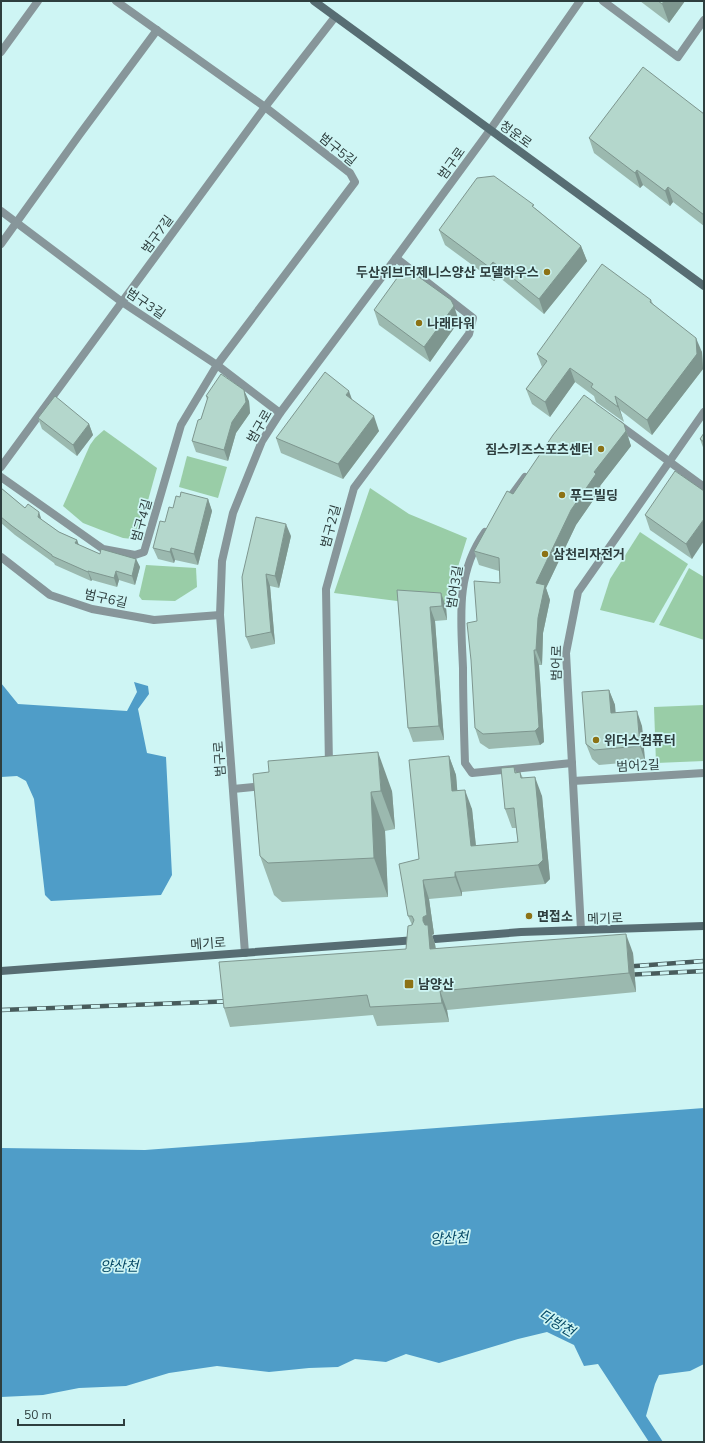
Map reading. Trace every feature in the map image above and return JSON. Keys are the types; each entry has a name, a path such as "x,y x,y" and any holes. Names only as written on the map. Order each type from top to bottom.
{"street":[{"path":"1,52 38,1"},
{"name":"범구5길","path":"116,1 264,107 350,173 355,182 217,365"},
{"name":"청운로","path":"314,1 704,286"},
{"name":"범구로","path":"245,953 220,615 222,561 233,513 262,441 280,413 490,130 580,1"},
{"path":"603,1 678,57 704,20"},
{"name":"범구7길","path":"1,467 264,107 334,17"},
{"path":"1,244 157,30"},
{"name":"범구3길","path":"1,211 122,302 217,365 280,413"},
{"name":"범구2길","path":"330,771 326,589 354,488 469,334 473,318 396,258"},
{"name":"범구4길","path":"1,477 103,549 135,554 144,552 181,425 217,365"},
{"name":"범어로","path":"581,930 566,653 578,592 704,412"},
{"path":"614,421 704,487"},
{"path":"501,510 528,473"},
{"name":"범어3길","path":"492,523 478,542 466,571 461,602 465,763 472,773 572,763"},
{"name":"범구6길","path":"1,557 50,595 92,609 154,620 220,615"},
{"name":"범어2길","path":"573,781 704,773"},
{"path":"233,789 270,785"},
{"name":"메기로","path":"435,939 521,932 704,926"},
{"name":"메기로","path":"1,970 416,940"}],"green space":[{"path":"104,430 157,468 139,533 132,539 123,538 83,523 63,506 90,445"},
{"path":"187,456 227,467 218,498 179,487"},
{"path":"370,488 409,514 467,538 446,605 397,601 334,593"},
{"path":"640,532 688,564 654,623 600,610 610,579"},
{"path":"146,565 196,568 197,587 175,601 142,600 139,596"},
{"path":"689,568 704,577 704,640 659,625"},
{"path":"704,705 704,761 656,763 654,707"}],"water":[{"path":"134,682 148,686 149,694 138,709 147,753 166,757 172,875 161,895 51,901 45,895 34,799 26,781 17,776 1,777 1,683 18,704 127,711 137,692"},
{"name":"양산천","path":"704,1108 704,1364 690,1371 659,1375 646,1416 663,1442 649,1442 598,1364 584,1366 574,1345 547,1332 518,1339 439,1363 406,1354 386,1362 355,1359 338,1367 269,1372 217,1366 169,1373 126,1386 79,1388 43,1395 1,1397 1,1148 145,1150"}],"building":[{"path":"643,67 704,114 704,215 668,187 665,191 637,170 635,173 589,138"},
{"path":"494,176 534,205 532,206 581,246 539,299 493,262 489,267 439,230 477,178"},
{"path":"602,264 651,300 650,302 696,338 697,354 647,420 615,396 618,407 591,387 593,384 570,368 545,402 526,389 547,361 537,354"},
{"name":"나래타워","path":"405,267 451,300 454,306 424,347 374,310"},
{"path":"325,372 349,391 346,395 374,416 338,464 276,438"},
{"path":"221,374 244,390 246,402 232,422 224,450 192,441 198,420 201,419 208,397 206,396"},
{"path":"584,395 624,424 626,431 594,472 596,474 571,510 536,583 545,585 538,618 536,650 534,650 539,727 535,731 483,734 475,728 467,623 477,621 474,581 500,583 499,558 474,551 507,491 513,494 553,435"},
{"path":"55,396 89,424 73,445 38,418"},
{"path":"704,433 704,442 700,439"},
{"path":"675,471 704,491 704,519 686,544 645,515"},
{"path":"1,488 25,508 28,504 39,512 38,517 59,532 77,540 75,543 100,554 101,549 136,559 132,576 116,571 114,578 88,572 52,556 1,517"},
{"path":"181,492 208,499 194,554 171,548 170,552 153,548 160,521 165,522 169,507 173,508 176,496 180,497"},
{"path":"256,517 286,524 275,576 266,574 271,632 246,637 242,577"},
{"path":"397,590 441,593 442,606 430,607 439,726 408,728"},
{"path":"609,690 611,713 637,711 640,746 594,750 586,744 582,692"},
{"path":"378,752 381,791 371,792 374,858 268,863 260,856 253,774 269,772 268,761"},
{"path":"449,756 452,791 465,790 471,846 518,842 514,808 505,809 501,768 514,767 515,773 520,772 521,778 535,777 543,860 538,865 455,872 455,877 423,880 427,915 423,917 423,921 425,925 428,925 430,949 626,934 629,973 440,991 442,1003 370,1007 367,995 224,1008 219,962 406,949 408,926 412,925 414,920 412,916 408,916 399,864 419,859 409,760"}],"railway":[{"path":"622,967 704,961"},
{"path":"624,975 704,971"},
{"path":"1,1010 235,1001"}],"place":[{"name":"두산위브더제니스양산 모델하우스","path":"547,272"},
{"name":"나래타워","path":"419,323"},
{"name":"짐스키즈스포츠센터","path":"601,449"},
{"name":"푸드빌딩","path":"562,495"},
{"name":"삼천리자전거","path":"545,554"},
{"name":"위더스컴퓨터","path":"596,740"},
{"name":"면접소","path":"529,916"},
{"name":"남양산","path":"409,984"}],"water label":[{"name":"다방천","path":"557,1323"}]}
